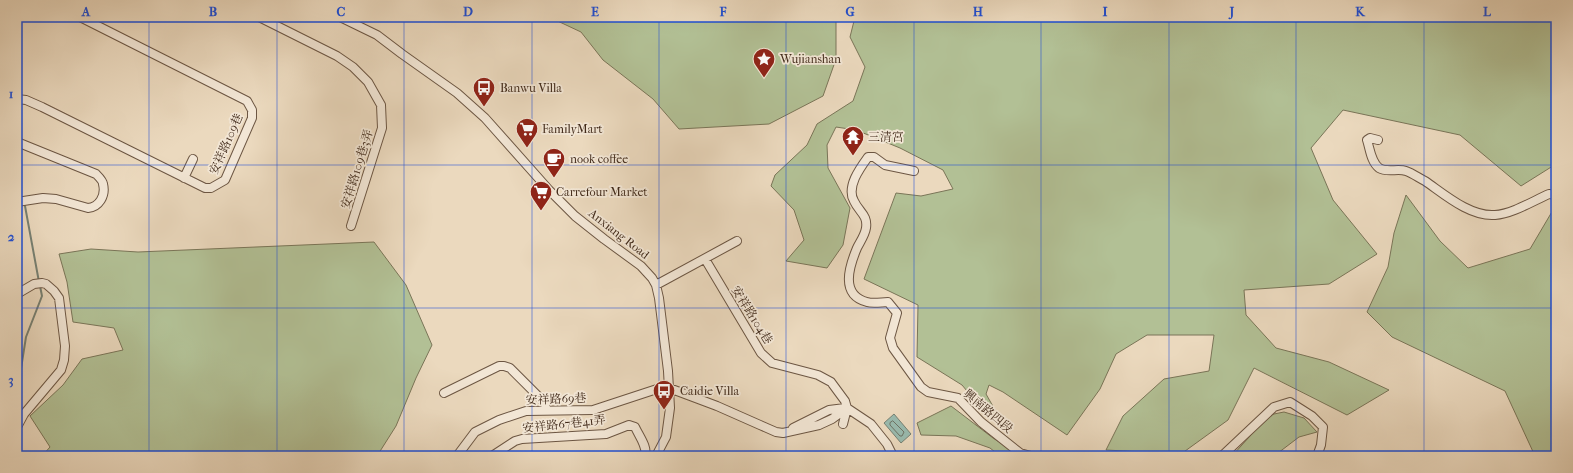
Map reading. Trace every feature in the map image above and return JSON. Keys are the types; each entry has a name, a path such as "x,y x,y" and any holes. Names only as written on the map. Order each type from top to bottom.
{"street":[{"name":"安祥路109巷","path":"17,99 26,100 42,107 205,188 211,188 225,180 252,118 252,110 247,101 80,17"},
{"name":"安祥路109巷3弄","path":"259,17 337,56 353,67 368,82 381,105 382,128 351,226"},
{"name":"Anxiang Road","path":"340,17 377,35 458,93 485,118 570,211 604,239 641,266 656,285 659,298 670,408 666,437 656,456"},
{"path":"1378,140 1370,138 1367,140 1373,161 1380,168 1390,171 1405,170 1459,205 1479,213 1494,216 1509,212 1549,194 1556,196"},
{"path":"17,142 96,174 103,183 104,195 101,201 92,208 56,199 43,198 17,202"},
{"name":"興南路四段","path":"914,171 885,164 874,157 868,157 855,178 851,190 853,201 866,218 866,229 856,249 850,273 848,284 851,293 868,303 888,302 897,313 890,338 893,348 921,387 928,392 958,398 981,422 1020,453 1031,456"},
{"path":"184,178 193,159"},
{"path":"656,285 737,241"},
{"name":"安祥路104巷","path":"704,259 760,352 772,363 818,375 831,382 845,401 847,408"},
{"path":"17,294 34,284 42,283 46,284 54,291 59,298 64,346 64,360 61,370 24,414 17,427"},
{"path":"444,393 499,366 504,366 510,368 546,403 546,410"},
{"name":"安祥路69巷","path":"457,456 475,432 499,420 526,411 593,410 660,388 669,388"},
{"path":"669,388 718,406 776,432 783,433 819,425 832,419 847,408"},
{"path":"1222,456 1274,407 1290,402 1312,416 1323,427 1321,445 1317,456"},
{"path":"842,424 847,408"},
{"path":"847,408 871,424 887,444 893,456"},
{"name":"安祥路67巷41弄","path":"492,456 515,441 606,434 629,425 635,427 644,444 646,453 645,456"}],"green space":[{"path":"549,17 836,17 836,59 823,96 769,124 679,129 653,99 603,60 581,32"},
{"path":"855,17 1556,17 1556,164 1521,186 1460,135 1343,110 1311,148 1333,200 1377,254 1329,284 1244,290 1246,315 1276,348 1329,362 1389,390 1347,415 1254,368 1228,420 1181,454 1106,450 1123,416 1164,379 1209,371 1214,335 1147,335 1116,354 1100,389 1067,435 1003,392 989,385 986,394 1007,431 977,403 962,385 917,357 918,305 864,279 896,193 921,196 953,189 943,170 900,148 856,130 836,127 827,145 828,168 850,208 843,245 827,268 786,261 804,240 794,210 771,186 775,175 807,145 817,124 853,101 865,67 850,37"},
{"path":"1406,195 1440,241 1468,268 1530,249 1553,210 1556,210 1556,456 1535,456 1505,391 1392,337 1367,312 1388,267 1394,233"},
{"path":"374,242 406,285 432,345 416,378 396,426 377,456 42,456 50,447 30,416 63,385 82,359 123,350 114,328 73,322 67,282 59,254 91,249 138,252"},
{"path":"951,406 993,438 1021,456 1000,456 990,448 956,436 921,435 917,423"},
{"path":"1284,412 1304,418 1317,432 1299,437 1278,453 1279,456 1232,456 1269,415"}],"water":[{"path":"894,414 911,434 901,443 884,423"}],"waterway":[{"path":"25,206 39,282"},
{"path":"17,385 19,381 26,337 42,296 40,286"}],"place":[{"name":"Wujianshan","path":"764,78"},
{"name":"Banwu Villa","path":"484,108"},
{"name":"FamilyMart","path":"527,148"},
{"name":"三清宮","path":"853,156"},
{"name":"nook coffee","path":"554,178"},
{"name":"Carrefour Market","path":"541,212"},
{"name":"Caidie Villa","path":"664,410"}]}
